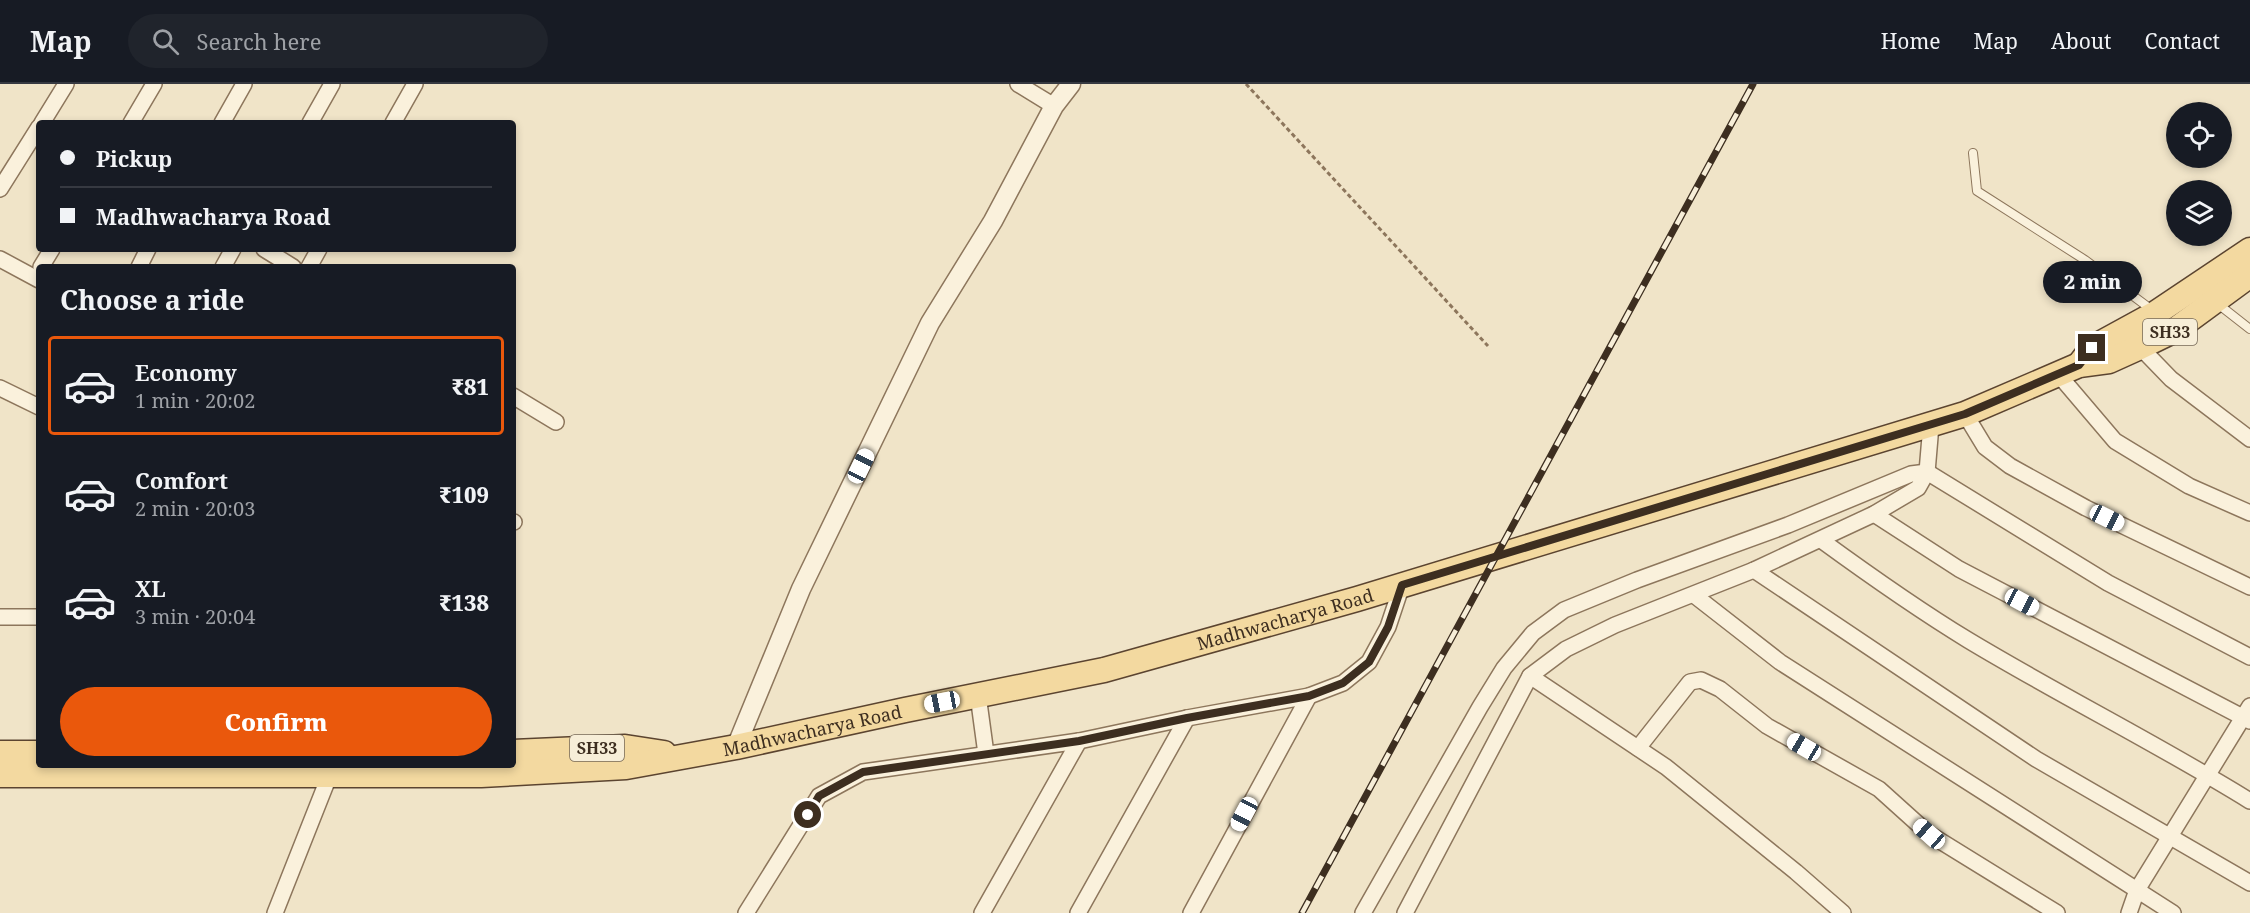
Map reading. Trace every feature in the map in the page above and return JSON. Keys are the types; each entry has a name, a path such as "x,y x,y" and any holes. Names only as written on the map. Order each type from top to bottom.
{"main road":[{"name":"Madhwacharya Road","path":"2068,370 2092,348 2156,313 2250,250"},
{"name":"Madhwacharya Road","path":"0,775 481,775 626,766 736,747 1104,670 1402,585 1965,414 2068,370 2109,361 2175,330 2250,275"},
{"name":"Madhwacharya Road","path":"516,752 625,747 681,756"},
{"path":"0,753 36,753"}],"street":[{"path":"44,120 66,84"},
{"path":"133,120 154,84"},
{"path":"224,120 244,84"},
{"path":"312,120 332,84"},
{"path":"395,120 415,84"},
{"path":"1018,84 1054,106"},
{"path":"736,747 801,590 930,323 993,221 1054,106 1071,84"},
{"path":"0,189 36,132"},
{"path":"269,252 288,264"},
{"path":"0,259 36,272"},
{"path":"2140,347 2171,379 2250,439"},
{"path":"2068,370 2115,441 2189,486 2250,513"},
{"path":"1,391 36,406"},
{"path":"516,398 556,422"},
{"path":"1965,414 1985,447 2010,465 2086,508 2250,587"},
{"path":"1405,913 1530,676 1566,649 1615,625 1694,595 1821,540 1874,514 1918,488 1928,472 1931,425"},
{"path":"1363,913 1480,707 1504,669 1533,633 1564,610 1637,580 1788,525 1911,474 1928,472 2108,583 2250,657"},
{"path":"1874,514 1959,569 2127,658 2248,715 2137,890 2129,913"},
{"path":"1821,540 1884,587 1968,640 2250,801"},
{"path":"1754,570 2036,759 2250,883"},
{"path":"746,913 819,796 863,772 1079,741 1187,718 1309,696 1343,683 1369,662 1388,627 1402,585"},
{"path":"1694,595 1780,662 2173,913"},
{"path":"0,617 36,617"},
{"path":"1530,676 1666,767 1843,913"},
{"path":"1638,748 1690,682 1701,680 1720,689 1767,726 1879,789 1929,834 2057,913"},
{"path":"978,695 986,754"},
{"path":"1191,913 1309,696"},
{"path":"1078,913 1187,718"},
{"path":"982,913 1079,741"},
{"path":"275,913 330,774"}],"lane":[{"path":"1973,153 1977,191 2085,260 2156,313"},
{"path":"2214,301 2250,329"}],"path":[{"path":"1246,84 1488,346"}],"railway":[{"path":"1302,913 1753,84"}],"route":[{"path":"808,815 819,796 863,772 1079,741 1187,718 1309,696 1343,683 1369,662 1388,627 1402,585 1965,414 2079,365 2092,348"}]}
